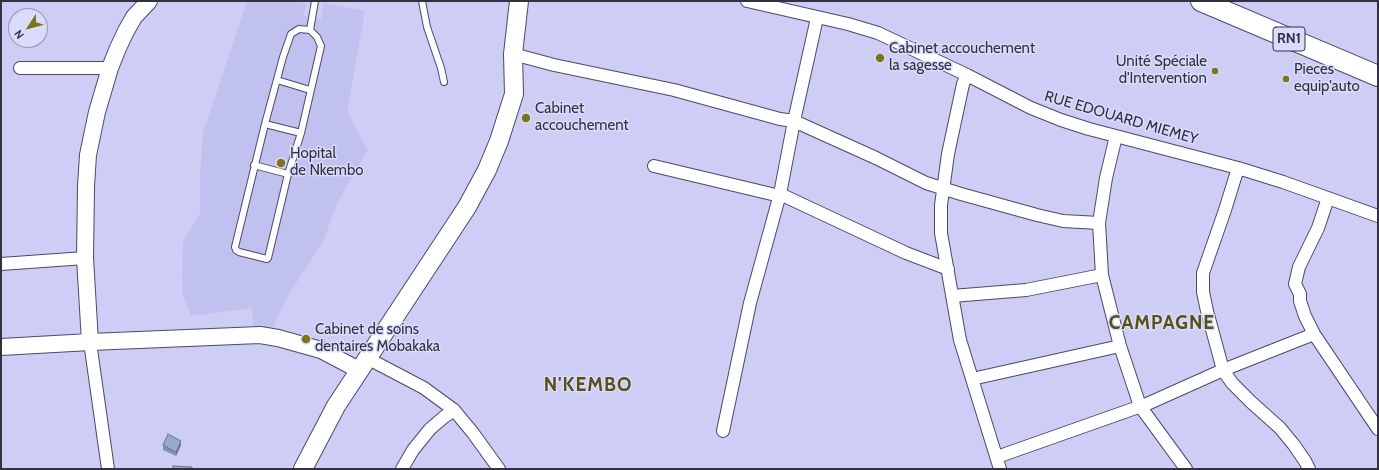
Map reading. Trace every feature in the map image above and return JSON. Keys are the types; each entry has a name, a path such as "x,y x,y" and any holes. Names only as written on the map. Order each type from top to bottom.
{"main road":[{"path":"303,469 336,406 467,207 487,170 499,141 514,94 513,54 519,1"},
{"name":"RN1","path":"1210,3 1378,76"}],"street":[{"path":"108,469 90,342 85,258 88,155 97,112 110,68 126,30 134,17 149,1"},
{"name":"RUE EDOUARD MIEMEY","path":"747,1 848,24 878,33 1031,108 1061,120 1238,168 1378,216"},
{"path":"723,431 750,303 780,195 794,121 817,18"},
{"path":"513,54 554,65 674,90 780,119 794,121 876,158 920,181 943,189 1063,221 1099,223"},
{"path":"20,68 110,68"},
{"path":"966,75 952,133 943,189 941,204 941,233 960,340 1000,469"},
{"path":"1116,136 1106,178 1099,223 1102,275 1120,346 1140,406 1186,469"},
{"path":"654,166 780,195 906,253 948,269"},
{"path":"1238,168 1204,273 1203,292 1206,305 1223,370 1232,383 1280,428 1294,445 1309,469"},
{"path":"1328,198 1318,228 1299,267 1295,284 1300,294 1300,300 1305,316 1314,334 1378,429"},
{"path":"1,264 85,258"},
{"path":"952,296 1026,290 1102,275"},
{"path":"996,457 1140,406 1223,370 1314,334"},
{"path":"1,346 260,335 278,338 363,364 424,388 454,410 474,432 499,469"},
{"path":"972,379 1120,346"},
{"path":"402,469 413,450 430,429 454,410"}],"lane":[{"path":"310,30 315,1"},
{"path":"422,1 427,27 441,68 444,82"},
{"path":"299,29 310,30 321,46 301,133 288,174 267,259 239,252 235,247 254,165 277,80 291,34 299,29"},
{"path":"277,80 310,90"},
{"path":"265,124 301,133"},
{"path":"254,165 288,174"}],"shaded area":[{"name":"Hopital de Nkembo","path":"247,1 292,1 307,4 303,15 321,19 324,3 365,11 347,112 368,150 337,203 323,242 289,294 272,328 253,326 252,308 191,316 182,294 183,241 200,214 200,176 203,133"}],"building":[{"path":"168,434 181,441 176,452 163,445"},
{"path":"173,466 192,467 192,469 173,469"}],"place":[{"name":"Cabinet accouchement la sagesse","path":"880,58"},
{"name":"Unité Spéciale d'Intervention","path":"1215,71"},
{"name":"Pieces equip'auto","path":"1286,79"},
{"name":"Cabinet accouchement","path":"526,118"},
{"name":"Hopital de Nkembo","path":"281,163"},
{"name":"Cabinet de soins dentaires Mobakaka","path":"306,339"}],"district":[{"name":"CAMPAGNE","path":"1162,323"},
{"name":"N'KEMBO","path":"588,385"}]}
